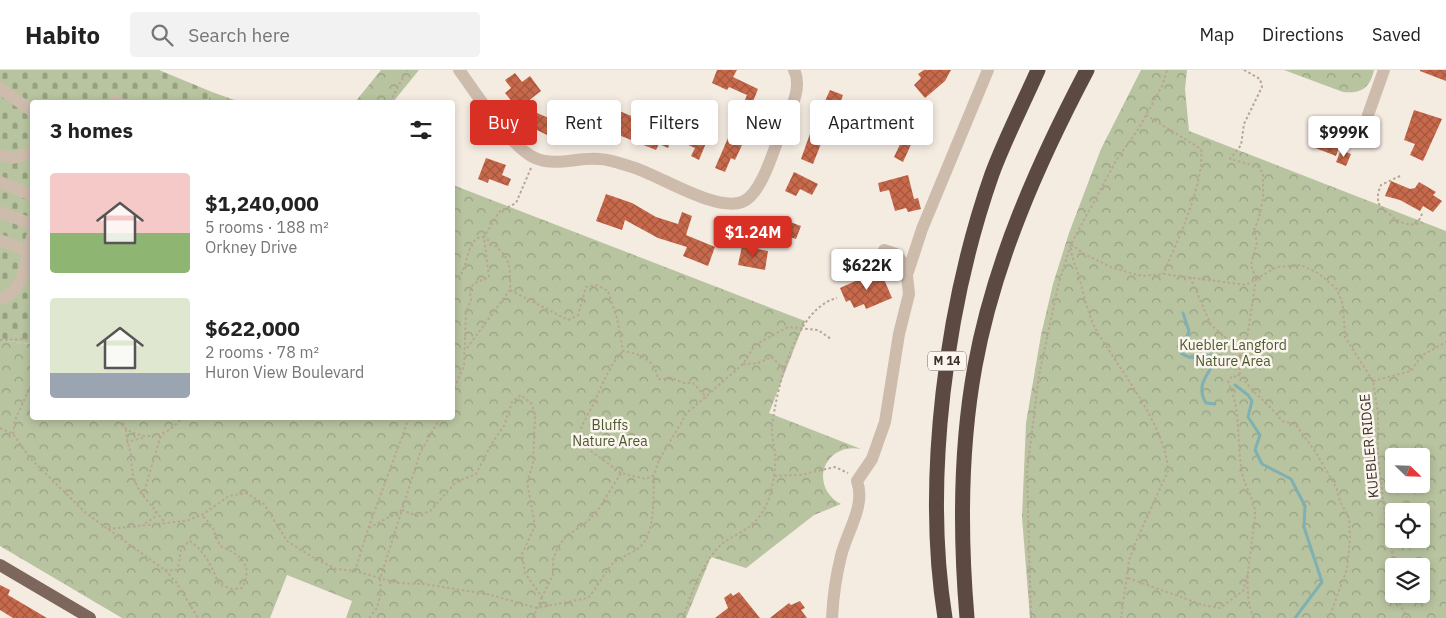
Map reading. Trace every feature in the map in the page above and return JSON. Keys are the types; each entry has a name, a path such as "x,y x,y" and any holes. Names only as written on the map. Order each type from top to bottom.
{"highway":[{"name":"M 14","path":"945,618 940,575 937,496 940,428 949,346 966,262 992,174 1038,70"},
{"name":"M 14","path":"967,618 962,545 963,488 968,424 976,365 993,295 1021,209 1064,113 1087,70"}],"main road":[{"path":"0,565 90,618"}],"street":[{"path":"459,70 518,147 535,158 554,162 600,159 634,167 713,200 729,204 742,202 752,196 761,179 796,96 797,76 794,70"},
{"path":"832,618 841,554 862,493 857,481 872,459 885,422 899,334 909,294 908,272 922,229 988,70"},
{"path":"1368,115 1384,70"},
{"path":"0,88 30,110"},
{"path":"0,155 12,158 30,154"},
{"path":"0,182 30,194"},
{"path":"0,212 30,223"},
{"path":"0,240 28,251"},
{"path":"0,299 10,296 23,279 30,244"},
{"path":"884,250 896,254 908,272"}],"path":[{"path":"391,100 408,70"},
{"path":"1031,618 1027,504 1031,436 1039,375 1058,282 1071,244 1117,159 1146,115 1162,86 1167,70"},
{"path":"1244,70 1260,78 1262,86 1244,124 1240,145 1230,159 1259,167 1263,174 1263,198 1259,218 1254,230 1257,242 1251,265 1256,280 1243,360 1238,377 1232,376 1228,382 1236,398 1242,473 1255,513 1249,571 1249,608 1254,618"},
{"path":"1146,115 1202,149 1199,181 1163,274"},
{"path":"455,386 464,366 466,312 471,300 470,291 473,284 488,278 484,237 499,212 516,203 535,158"},
{"path":"1400,176 1381,185 1378,193 1378,203 1401,223 1411,225 1416,224 1423,212"},
{"path":"455,277 460,276 465,269 471,244 477,238 484,237 504,253 511,273 510,290 466,348"},
{"path":"1071,244 1084,254 1113,268 1142,276 1163,274 1246,285 1256,280"},
{"path":"1071,244 1071,252 1095,328 1130,380 1167,459 1168,471 1129,561 1121,618"},
{"name":"KUEBLER RIDGE","path":"1256,280 1277,267 1301,265 1318,273 1337,289 1343,304 1345,337 1373,381 1378,414 1378,456 1386,524 1393,558"},
{"path":"1190,277 1211,325 1240,350 1239,372 1246,386 1276,413 1282,421 1295,424 1304,435 1336,487 1340,501 1350,518 1347,569 1329,618"},
{"path":"510,290 568,320 578,315 586,288 597,284 608,291 617,318 623,351"},
{"path":"683,618 709,559 723,543 757,521 769,503 776,456 772,428 783,369 801,327 814,311 829,300 837,298"},
{"path":"108,529 186,521 202,515 229,496 246,493 264,504 287,541 336,569 354,571 380,580 457,589 537,608 588,598 614,562 626,557 646,539 650,524 654,475 659,460 687,414 743,364 755,345 788,327 818,330 831,339"},
{"path":"0,340 30,339"},
{"path":"1373,381 1411,371 1422,356 1446,342"},
{"path":"623,351 632,352 652,362 657,369 658,379 674,379 684,383 693,383 707,398"},
{"path":"623,351 612,362 593,405 581,425 578,437 588,449 621,473 646,479 654,475"},
{"path":"743,364 758,363 772,357 783,369"},
{"path":"12,434 15,420 30,387"},
{"path":"402,510 417,516 430,511 456,482 476,474 492,443 504,426 512,402 521,395 532,404 535,416 533,464 527,482 535,526 522,554 525,573 542,597"},
{"path":"122,420 126,429 126,442 131,454 130,466 132,475 143,496 165,523"},
{"path":"143,496 160,438 180,420"},
{"path":"354,571 408,420"},
{"path":"370,618 379,600 380,580 420,453 439,420"},
{"path":"0,428 12,434 49,479 87,514 165,570 176,582 198,618"},
{"path":"126,429 137,436 149,436"},
{"path":"126,442 165,433"},
{"path":"774,476 800,475 836,467 857,481"},
{"path":"533,618 553,575 557,549 565,537 587,522 598,510 621,473"},
{"path":"368,529 402,510"},
{"path":"140,526 154,518 156,511"},
{"path":"165,570 176,570 182,548 190,541 199,547 204,559 212,565 220,584 232,589 242,588 248,576 246,566 234,552 220,546 212,526 202,515"},
{"path":"1128,578 1203,605 1220,608 1243,591 1249,571"},
{"path":"1400,603 1407,618"}],"green space":[{"path":"0,70 159,70 212,92 207,100 30,100 30,344 0,340"},
{"path":"381,70 419,70 395,100 357,100"},
{"name":"Kuebler Langford Nature Area","path":"1141,70 1187,70 1185,89 1189,131 1446,231 1446,618 1030,618 1022,517 1026,423 1041,335 1053,284 1069,233 1101,149"},
{"path":"1284,70 1374,70 1370,81 1360,91 1343,92"},
{"path":"212,92 234,100 207,100"},
{"name":"Bluffs Nature Area","path":"455,186 805,321 769,413 861,449 848,449 838,452 825,467 823,477 825,487 831,496 841,504 814,515 746,568 711,557 686,618 346,618 352,601 287,575 270,618 122,618 0,546 0,340 30,344 30,420 455,420"}],"building":[{"path":"717,70 737,70 733,77 758,89 754,100 745,100 747,95 729,87 727,90 712,83"},
{"path":"924,70 951,70 945,81 925,98 914,85 921,78 918,74"},
{"path":"1446,70 1446,81 1420,71"},
{"path":"515,73 522,82 530,76 541,91 530,100 511,100 505,93 511,88 505,80"},
{"path":"830,90 843,95 841,100 825,100"},
{"path":"1414,110 1442,119 1423,161 1410,155 1415,144 1404,140"},
{"path":"621,112 631,116 631,140 621,136"},
{"path":"537,113 547,117 547,135 537,130"},
{"path":"1318,132 1341,141 1336,156 1313,147"},
{"path":"810,134 810,145 820,145 813,164 801,159"},
{"path":"728,138 728,145 742,145 735,160 731,158 725,172 715,168"},
{"path":"644,145 658,145 656,150"},
{"path":"688,145 705,145 699,160 691,156 695,148"},
{"path":"900,145 911,145 903,162 894,157"},
{"path":"1341,150 1351,154 1346,166 1336,162"},
{"path":"486,158 506,165 502,175 511,179 508,186 489,179 488,183 478,179"},
{"path":"794,172 818,184 812,195 800,189 796,196 785,191"},
{"path":"908,175 914,199 918,198 921,209 908,212 906,208 895,211 889,190 880,192 878,183"},
{"path":"1391,181 1410,189 1415,188 1419,182 1436,192 1433,195 1442,201 1433,212 1423,206 1420,211 1400,200 1385,196"},
{"path":"606,194 632,203 656,217 678,224 682,212 692,216 686,235 715,247 708,266 683,256 687,247 658,238 625,220 622,230 596,221"},
{"path":"779,218 801,226 796,239 774,232"},
{"path":"742,246 768,251 765,270 738,265"},
{"path":"880,270 892,298 866,309 864,304 854,308 850,300 846,302 840,288"},
{"path":"0,585 10,590 8,595 47,618 13,618 0,610"},
{"path":"739,592 760,618 715,618 728,608 724,598 731,593 733,596"},
{"path":"800,601 805,608 801,610 807,618 770,618 789,603 791,605"}],"waterway":[{"path":"1183,313 1189,331 1181,353 1192,358 1212,355 1215,362 1203,382 1202,392 1206,403 1215,404"},
{"path":"1235,385 1248,395 1252,401 1248,417 1260,435 1255,450 1262,464 1291,479 1305,506 1304,527 1322,582 1295,618"}]}
